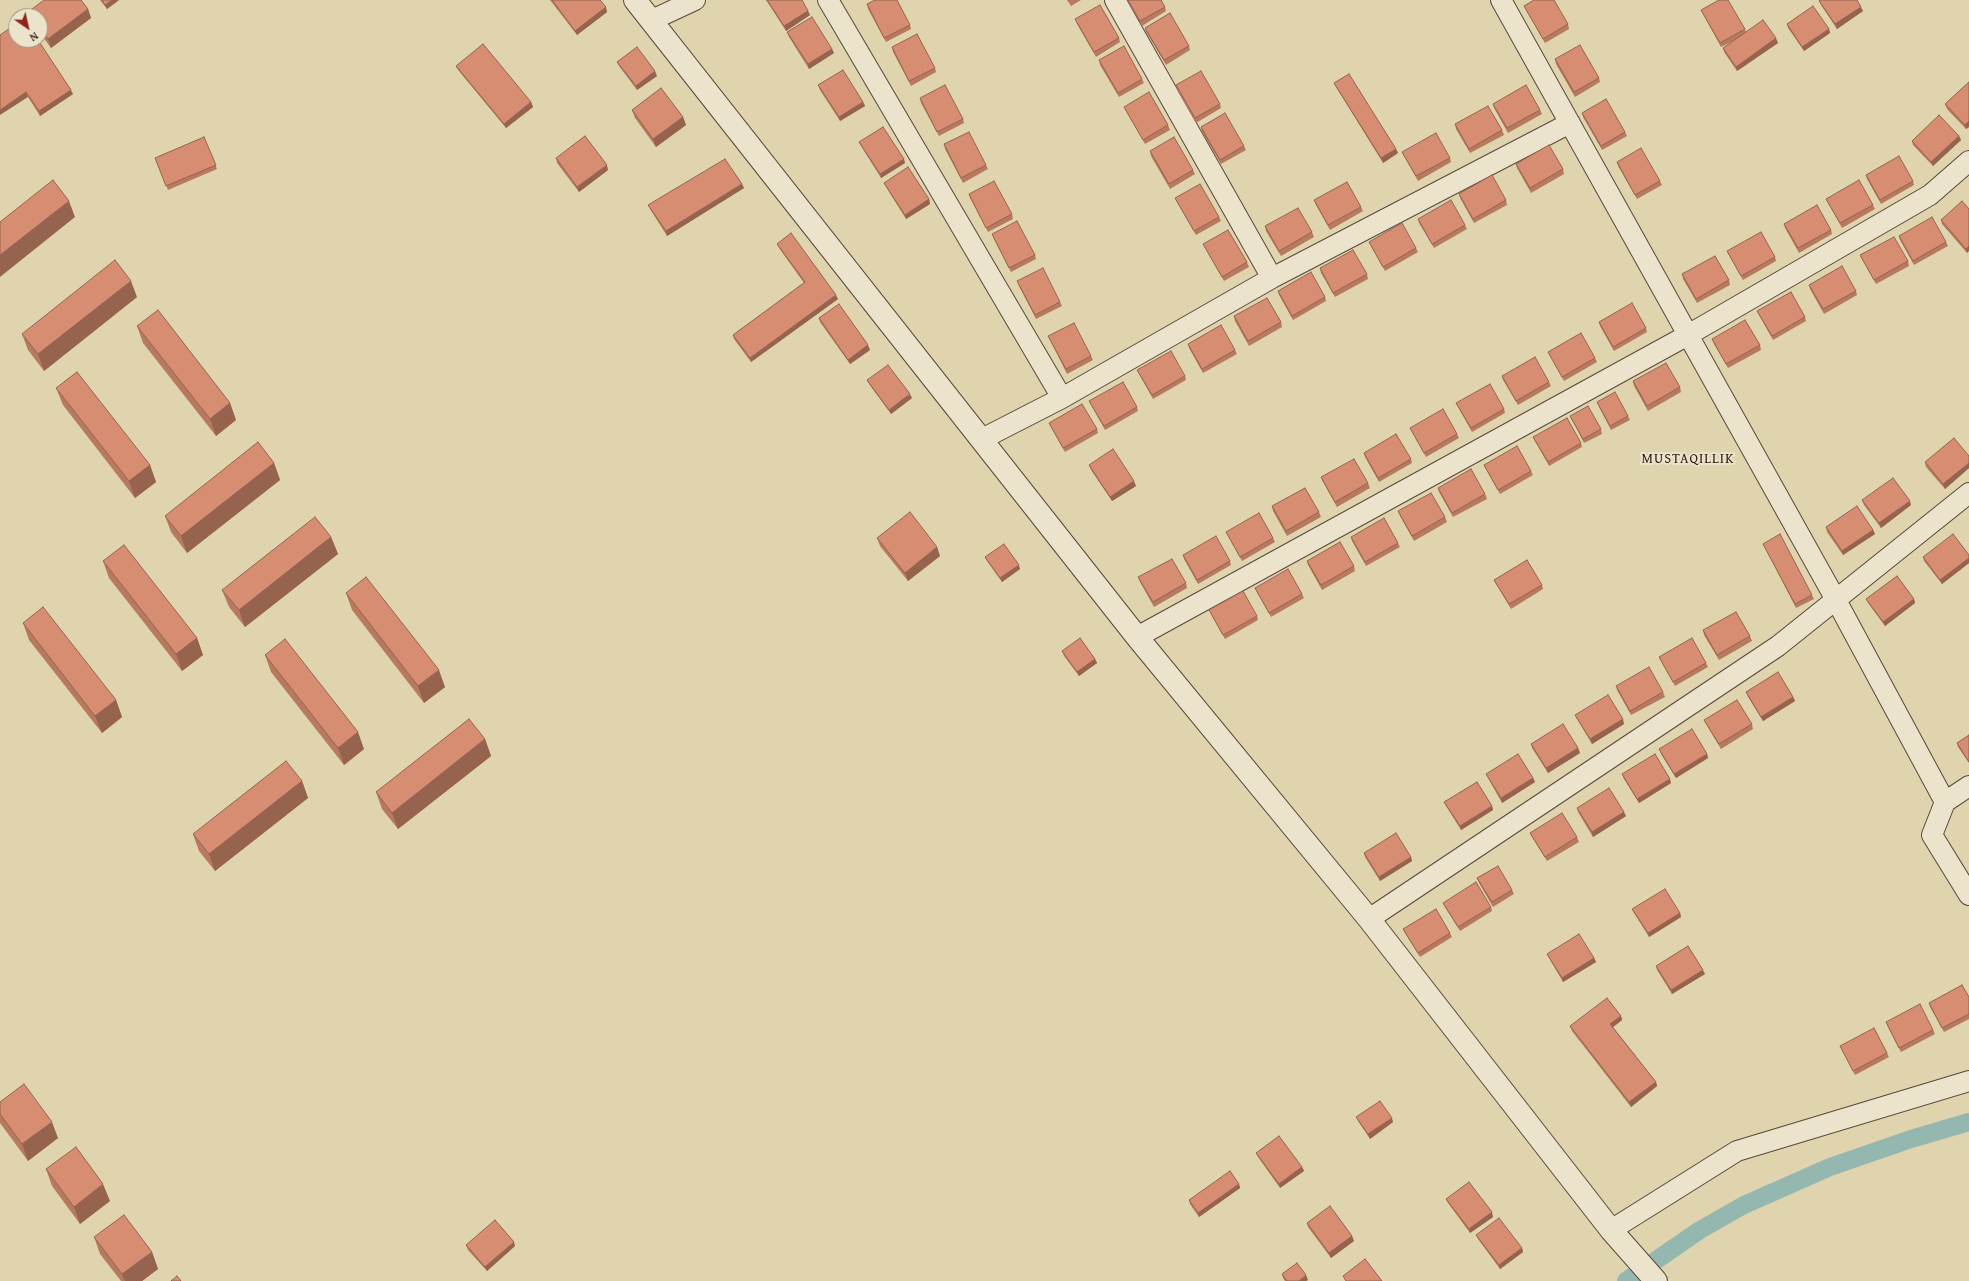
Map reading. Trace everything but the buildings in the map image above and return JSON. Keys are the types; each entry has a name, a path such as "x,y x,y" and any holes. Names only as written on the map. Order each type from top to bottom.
{"street":[{"path":"635,0 1137,637 1370,919 1617,1236 1656,1281"},
{"path":"652,20 695,0"},
{"path":"828,0 1062,398"},
{"path":"1115,0 1272,278"},
{"path":"1502,0 1836,600 1945,802"},
{"path":"982,439 1062,398 1272,278 1570,123"},
{"path":"1137,637 1688,335 1930,195 1969,161"},
{"path":"1370,919 1778,646 1969,493"},
{"path":"1969,786 1945,802 1932,835 1969,895"},
{"path":"1617,1236 1737,1151 1969,1081"}],"waterway":[{"path":"1626,1281 1700,1230 1744,1205 1830,1167 1911,1139 1969,1122"}],"district":[{"name":"MUSTAQILLIK","path":"1688,459"}]}
